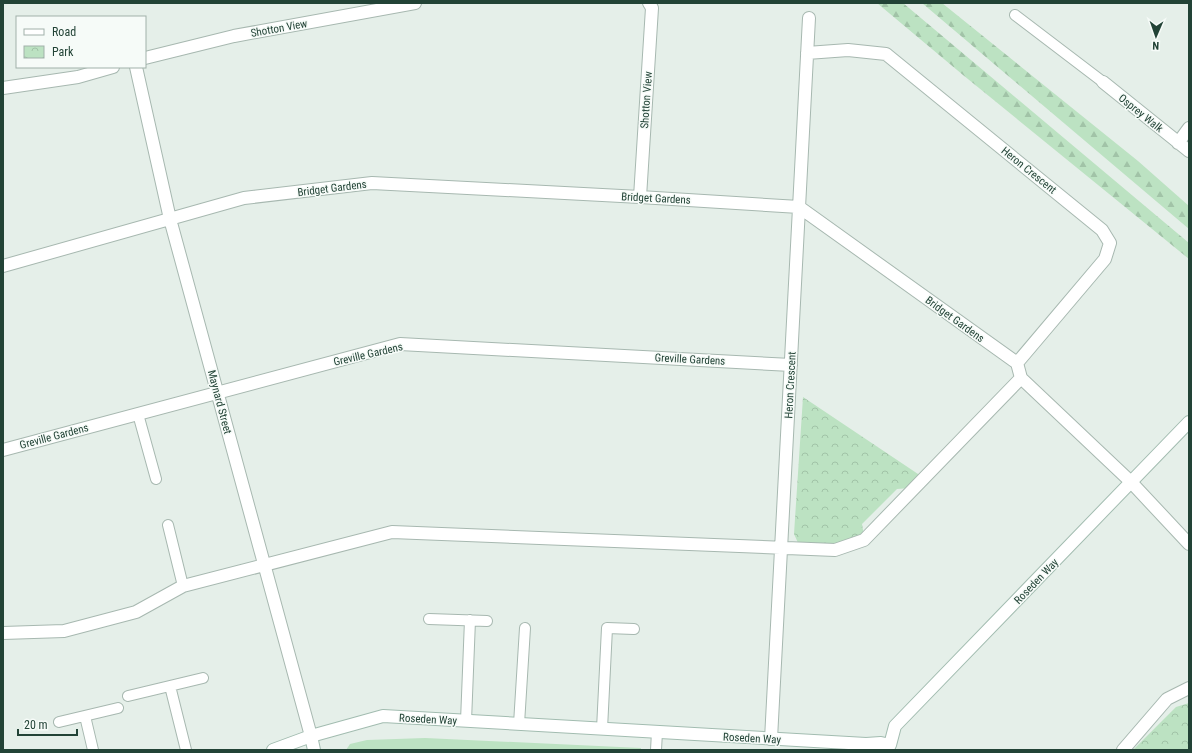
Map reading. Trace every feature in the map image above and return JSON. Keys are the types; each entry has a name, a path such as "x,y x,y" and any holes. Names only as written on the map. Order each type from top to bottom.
{"street":[{"name":"Shotton View","path":"146,58 234,36 415,3"},
{"name":"Shotton View","path":"640,197 652,8 649,3"},
{"name":"Heron Crescent","path":"771,739 810,18"},
{"name":"Heron Crescent","path":"808,53 848,50 886,54 1102,230 1110,243 1105,259 1017,363"},
{"path":"3,88 78,77 110,68"},
{"name":"Maynard Street","path":"136,68 170,219 314,750"},
{"name":"Osprey Walk","path":"1103,82 1189,151"},
{"path":"1178,143 1189,128"},
{"name":"Bridget Gardens","path":"3,266 244,198 372,183 799,207 1017,363"},
{"name":"Greville Gardens","path":"3,450 400,344 791,365"},
{"path":"1017,363 1021,378 1131,482 1189,544"},
{"path":"3,632 64,631 136,612 183,586 392,532 835,550 864,540 1021,378"},
{"name":"Roseden Way","path":"273,750 311,736 383,716 771,739 866,744 881,743 892,748 895,726 1189,422"},
{"path":"1123,750 1167,699 1189,688"}],"lane":[{"path":"1015,14 1103,82"},
{"path":"138,414 156,479"},
{"path":"168,525 183,586"},
{"path":"428,619 487,621"},
{"path":"466,721 470,620"},
{"path":"519,724 525,628"},
{"path":"602,729 607,628 634,630"},
{"path":"128,696 204,678"},
{"path":"170,686 186,750"},
{"path":"59,722 118,708"},
{"path":"85,716 93,750"},
{"path":"656,750 657,732"}],"green space":[{"path":"877,3 903,3 1189,243 1189,259 963,75"},
{"path":"922,3 942,3 1138,161 1189,206 1189,229"},
{"path":"803,397 921,476 910,488 897,489 862,524 864,536 835,550 799,545 794,534"},
{"path":"1189,703 1189,750 1133,750 1176,707"},
{"path":"425,738 641,748 641,750 346,750 350,744 367,740"}]}
